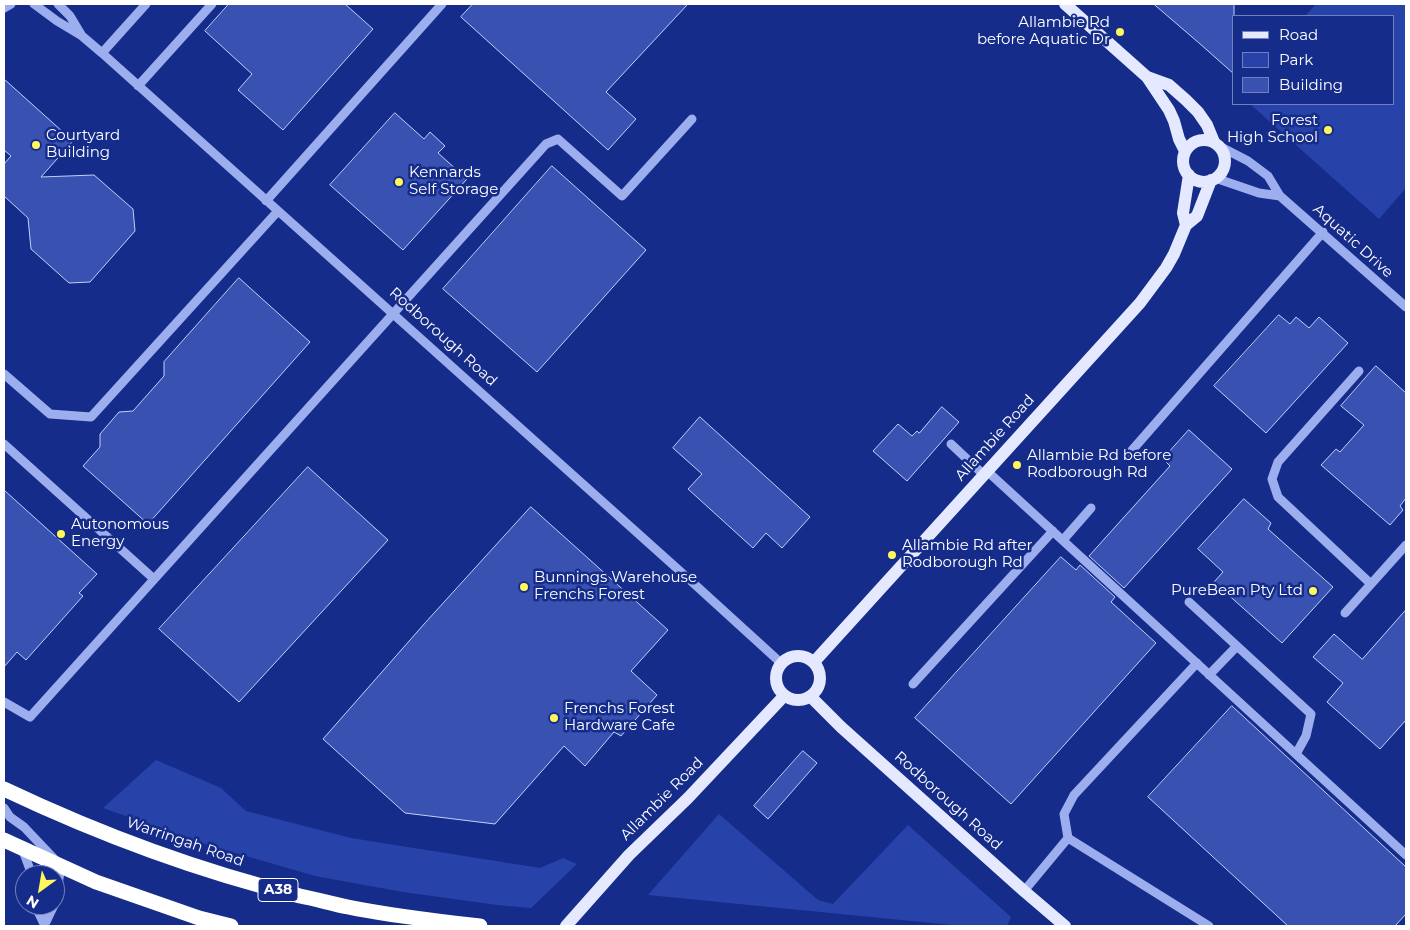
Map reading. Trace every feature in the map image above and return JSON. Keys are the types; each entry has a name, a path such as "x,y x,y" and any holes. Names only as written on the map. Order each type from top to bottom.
{"highway":[{"name":"Warringah Road","path":"4,789 84,825 192,866 260,886 348,907 480,926"},
{"path":"4,840 59,865"},
{"path":"65,868 96,882 199,918 231,926"}],"main road":[{"path":"1065,4 1147,76 1169,110 1185,151"},
{"path":"1147,76 1169,85 1186,100 1198,112 1216,144 1223,152 1224,164 1222,171 1214,179 1199,181 1188,176 1183,164 1183,157 1189,145 1201,140 1207,140 1216,144"},
{"name":"Allambie Road","path":"1186,225 1184,213 1188,176"},
{"name":"Allambie Road","path":"814,662 1140,303 1166,268 1186,225 1197,216 1214,179"},
{"path":"800,656 814,662 818,667 821,680 816,692 805,700 797,701 784,696 776,684 777,670 781,663 786,659 800,656"},
{"name":"Allambie Road","path":"566,926 629,855 688,798 784,696"},
{"name":"Rodborough Road","path":"811,697 841,728 1066,926"}],"street":[{"path":"4,8 10,4"},
{"name":"Rodborough Road","path":"34,4 56,21 82,36 102,53 781,663"},
{"name":"Rodborough Road","path":"58,4 70,16 82,36"},
{"path":"102,53 146,4"},
{"path":"138,86 212,4"},
{"path":"266,201 442,4"},
{"path":"4,702 30,717 546,144 558,139 622,196 692,119"},
{"name":"Aquatic Drive","path":"1216,144 1248,161 1268,176 1280,196 1406,307"},
{"path":"1214,179 1259,193 1280,196"},
{"path":"4,374 50,414 92,417 278,211"},
{"path":"1127,456 1323,232"},
{"path":"1359,372 1278,462 1272,479 1278,497 1371,584"},
{"path":"4,444 154,579"},
{"path":"951,444 1063,540 1406,855"},
{"path":"1063,540 1091,508"},
{"path":"914,684 1053,531"},
{"path":"1345,612 1406,546"},
{"path":"1190,602 1312,714 1306,736 1296,754"},
{"path":"1209,675 1237,646"},
{"path":"1197,663 1074,795 1064,814 1068,838 1209,926"},
{"path":"4,808 10,817 24,827 60,865"},
{"path":"1024,891 1068,838"},
{"path":"22,848 28,865"}],"green space":[{"path":"1316,4 1406,4 1406,188 1379,219 1251,105 1395,105 1395,15 1306,15"},
{"path":"156,760 221,788 246,811 351,838 540,868 563,858 577,864 531,908 403,892 315,876 201,843 103,808"},
{"path":"719,814 818,900 833,904 908,825 1011,917 1007,926 962,926 648,895"}],"building":[{"path":"229,4 345,4 373,29 283,130 238,90 252,74 205,31"},
{"path":"473,4 688,4 606,92 636,119 608,150 461,17"},
{"path":"1154,4 1234,4 1234,15 1232,15 1232,72"},
{"path":"4,79 73,141 41,177 94,175 133,209 135,231 90,282 69,283 31,249 28,218 4,196 4,164 11,156 4,150"},
{"name":"Kennards Self Storage","path":"395,113 424,139 430,132 445,146 438,153 467,179 403,250 330,185"},
{"path":"552,166 646,250 537,372 443,289"},
{"path":"239,278 310,342 148,524 83,466 100,447 100,434 119,412 133,411 164,376 164,362"},
{"path":"1279,315 1290,324 1296,317 1309,328 1319,317 1348,343 1266,433 1214,386"},
{"path":"1376,366 1406,393 1406,498 1400,506 1403,510 1390,525 1321,465 1336,449 1340,452 1364,425 1341,406"},
{"path":"942,407 959,422 907,481 873,451 898,424 912,436 917,431 919,433"},
{"path":"700,417 810,517 782,548 766,533 753,548 688,489 702,474 673,448"},
{"path":"1189,430 1232,469 1124,588 1089,556 1170,466 1163,459"},
{"path":"308,467 388,540 239,702 159,629"},
{"path":"4,490 97,574 79,593 83,596 26,660 17,652 4,667"},
{"path":"1244,499 1271,523 1268,529 1333,587 1282,643 1214,582 1223,572 1198,549"},
{"path":"531,507 668,630 631,671 657,695 621,736 614,732 585,766 564,746 495,824 405,813 323,739"},
{"path":"1061,557 1076,570 1080,565 1115,597 1111,602 1156,643 1011,804 915,718"},
{"path":"1406,610 1406,720 1380,749 1327,702 1343,683 1313,657 1334,634 1362,659"},
{"path":"1232,706 1406,867 1406,914 1395,926 1288,926 1148,797"},
{"path":"803,751 817,763 768,819 754,806"}],"place":[{"name":"Allambie Rd before Aquatic Dr","path":"1120,32"},
{"name":"Forest High School","path":"1328,130"},
{"name":"Courtyard Building","path":"36,145"},
{"name":"Kennards Self Storage","path":"399,182"},
{"name":"Allambie Rd before Rodborough Rd","path":"1017,465"},
{"name":"Autonomous Energy","path":"61,534"},
{"name":"Allambie Rd after Rodborough Rd","path":"892,555"},
{"name":"Bunnings Warehouse Frenchs Forest","path":"524,587"},
{"name":"PureBean Pty Ltd","path":"1313,591"},
{"name":"Frenchs Forest Hardware Cafe","path":"554,718"}]}
